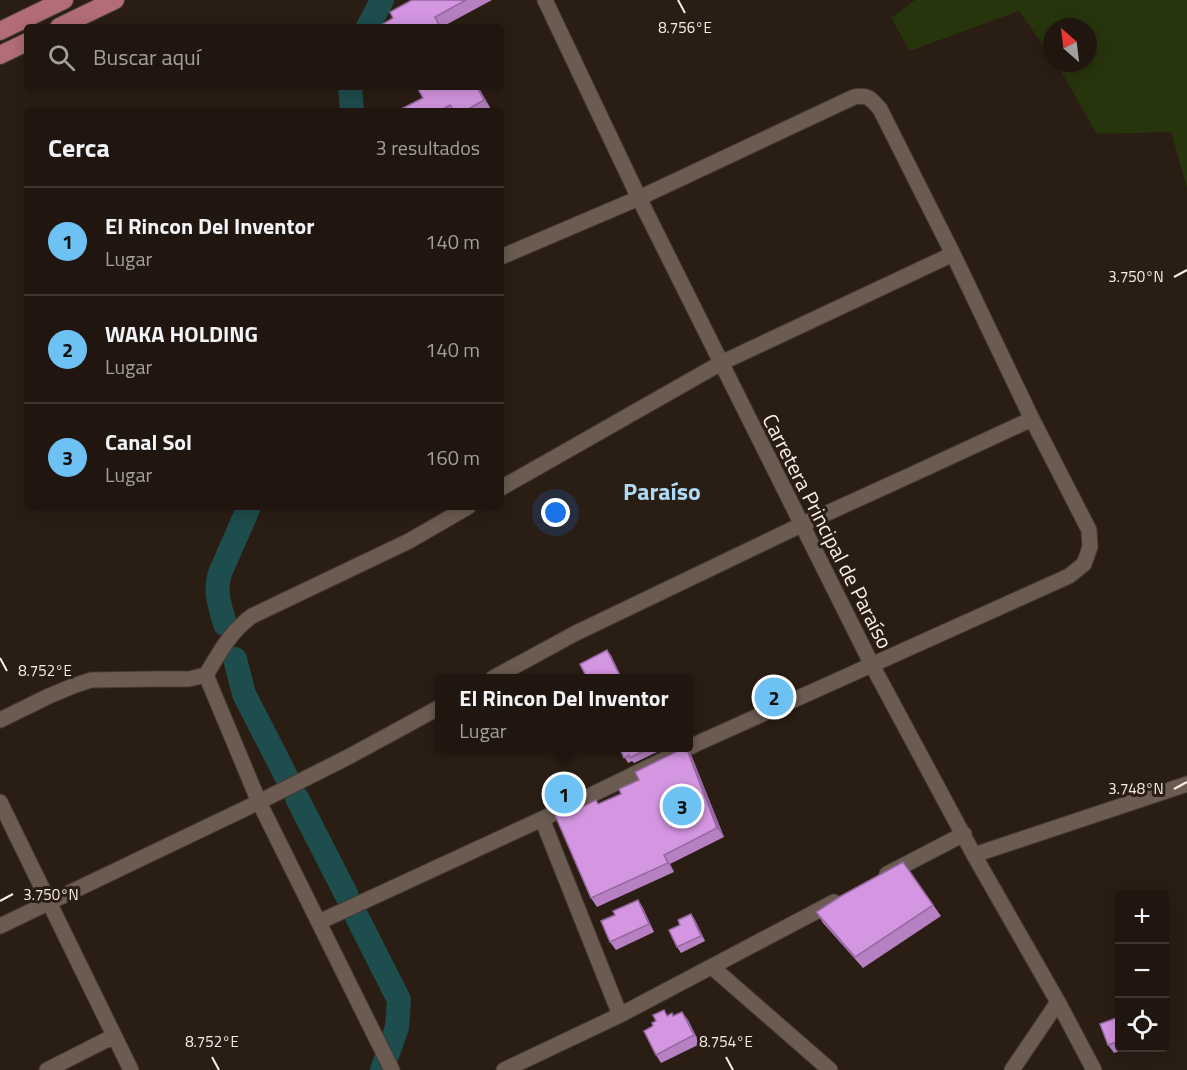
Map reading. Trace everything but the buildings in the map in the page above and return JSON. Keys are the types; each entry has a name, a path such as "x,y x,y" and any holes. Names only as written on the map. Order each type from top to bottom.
{"main road":[{"path":"0,31 64,0"},
{"path":"64,24 115,0"},
{"path":"0,55 24,43"}],"street":[{"name":"Carretera Principal de Paraíso","path":"545,0 639,198 872,665 974,855 1094,1070"},
{"path":"504,256 639,198 854,97 863,95 871,99 880,109 1089,530 1090,547 1084,564 1069,576 693,745"},
{"path":"504,486 721,363 953,254"},
{"path":"500,674 576,633 1032,418"},
{"path":"0,720 49,696 91,680 189,679 206,675 224,644 238,626 252,616 409,541 463,510"},
{"path":"206,675 259,802 392,1070"},
{"path":"0,926 259,802 435,710"},
{"path":"319,922 542,819 680,752"},
{"path":"974,855 1187,784"},
{"path":"0,802 131,1070"},
{"path":"542,819 620,1015"},
{"path":"869,884 964,834"},
{"path":"504,1070 620,1015 848,895"},
{"path":"712,967 830,1070"},
{"path":"1012,1070 1058,1002"},
{"path":"47,1070 114,1036"}],"green space":[{"path":"915,0 1187,0 1187,188 1171,132 1097,134 1061,72 1097,72 1097,18 1043,18 1043,44 1019,11 910,51 891,18"}],"waterway":[{"path":"370,24 382,0"},
{"path":"350,90 352,108"},
{"path":"225,624 218,598 218,580 248,510"},
{"path":"235,659 244,694 286,776"},
{"path":"297,798 347,896"},
{"path":"357,917 399,1000 397,1027 382,1070"}],"place":[{"name":"WAKA HOLDING","path":"774,697"},
{"name":"El Rincon Del Inventor","path":"564,794"},
{"name":"Canal Sol","path":"682,806"}],"district":[{"name":"Paraíso","path":"662,491"}]}
